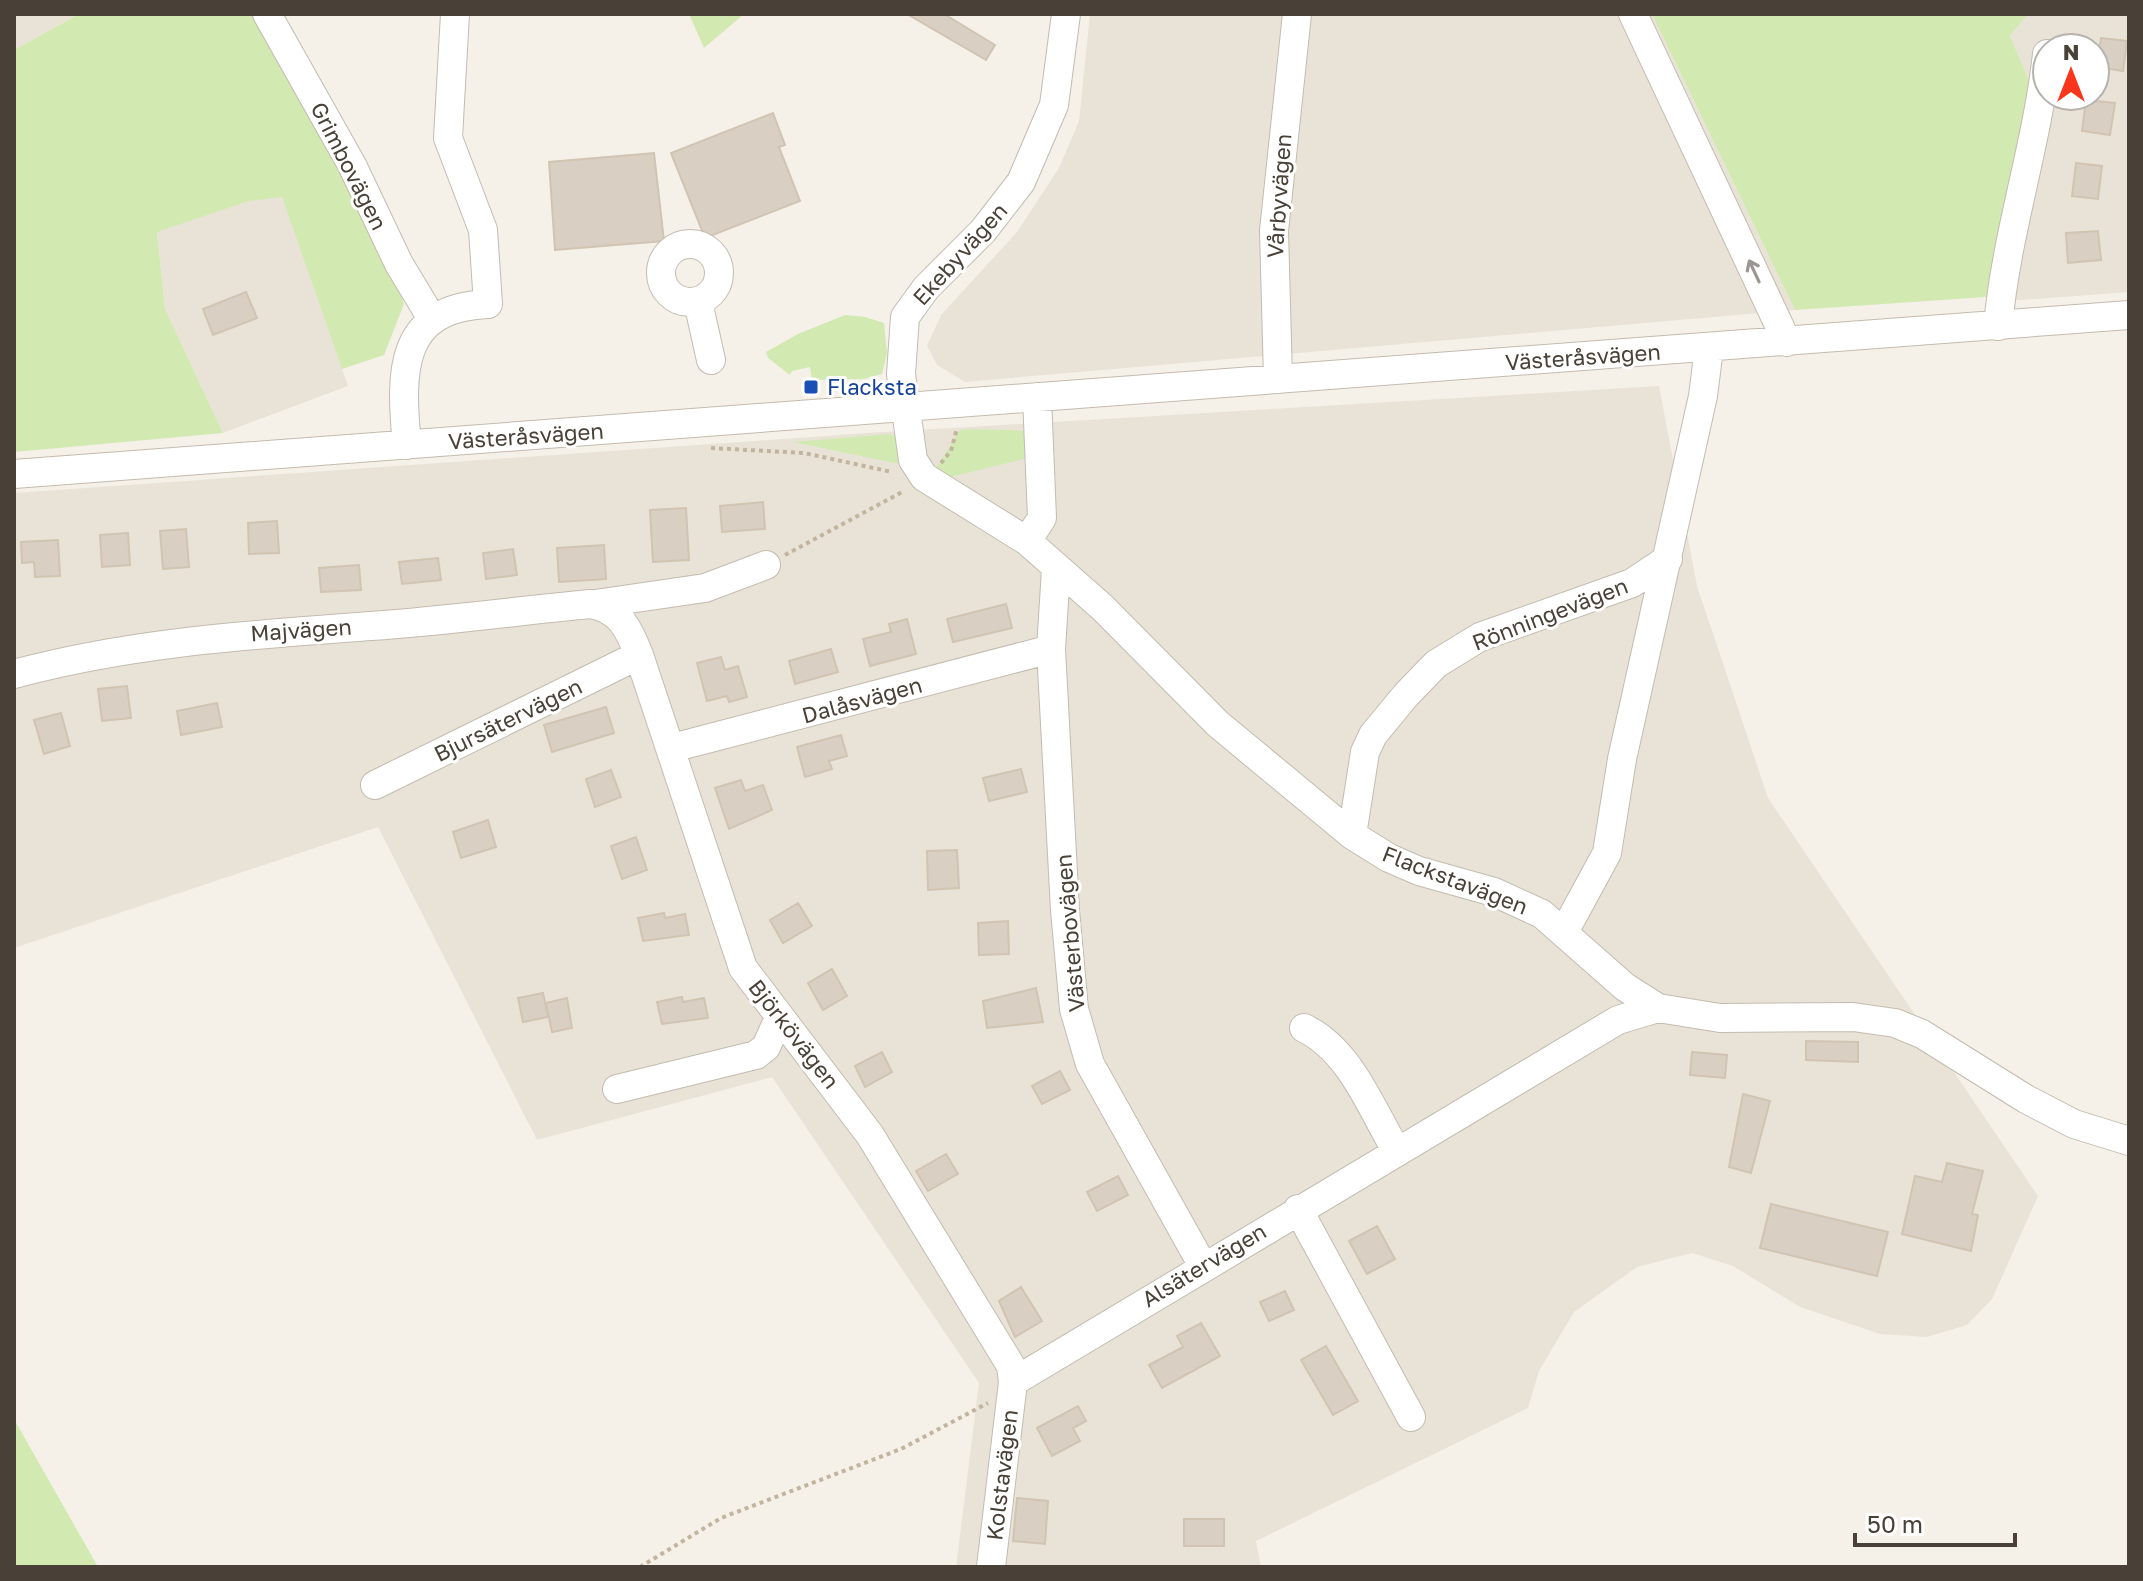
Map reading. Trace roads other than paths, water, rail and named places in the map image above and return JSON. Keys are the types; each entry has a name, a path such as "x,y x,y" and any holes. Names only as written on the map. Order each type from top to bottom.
{"street":[{"name":"Grimbovägen","path":"267,14 345,153 399,264 431,317"},
{"path":"407,445 404,365 431,317 447,309 488,304 483,230 448,138 455,14"},
{"name":"Ekebyvägen","path":"907,408 901,374 905,317 926,288 983,231 1021,182 1054,105 1066,14"},
{"name":"Vårbyvägen","path":"1278,379 1274,231 1297,14"},
{"path":"1633,14 1787,342"},
{"path":"1998,326 2010,246 2040,112"},
{"path":"698,302 711,360"},
{"name":"Västeråsvägen","path":"14,474 2129,315"},
{"name":"Rönningevägen","path":"1564,932 1607,853 1622,759 1703,396 1709,348"},
{"path":"1027,541 1042,518 1037,397"},
{"name":"Flackstavägen","path":"907,408 916,473 1027,541 1103,608 1218,724 1352,835 1389,858 1419,871 1522,903 1564,932 1625,987 1658,1008 1720,1018 1853,1017 1895,1023 1922,1034 2026,1099 2074,1124 2129,1141"},
{"name":"Rönningevägen","path":"1352,835 1360,772 1373,735 1436,664 1480,637 1632,583 1668,559"},
{"name":"Majvägen","path":"14,674 100,652 220,636 375,626 590,604 705,588 766,565"},
{"name":"Västerbovägen","path":"1056,569 1051,649 1065,910 1074,1009 1090,1064 1203,1266"},
{"path":"590,604 605,606 618,614 639,655"},
{"name":"Dalåsvägen","path":"672,748 1051,649"},
{"name":"Björkövägen","path":"639,655 743,968 870,1135 1011,1366 1013,1382"},
{"name":"Bjursätervägen","path":"375,785 639,655"},
{"name":"Alsätervägen","path":"1013,1382 1396,1150 1618,1020 1658,1008"},
{"path":"617,1089 756,1055 766,1047 779,1018"},
{"path":"1304,1028 1321,1036 1340,1054 1396,1150"},
{"path":"1298,1209 1411,1417"},
{"name":"Kolstavägen","path":"991,1567 1013,1382"}],"place":[{"name":"Flacksta","path":"811,387"}]}
